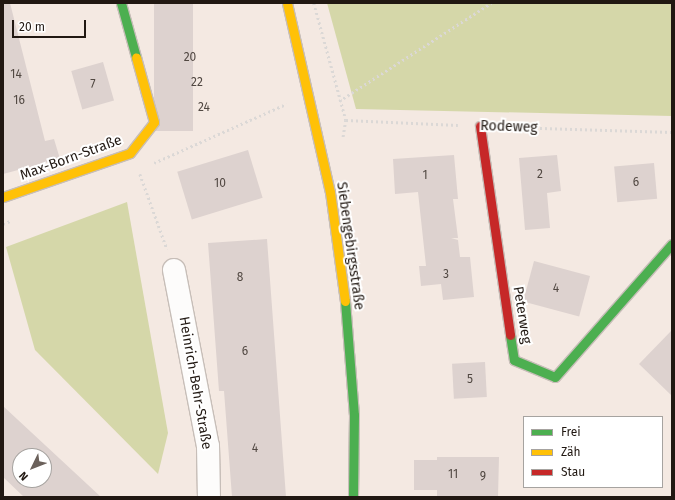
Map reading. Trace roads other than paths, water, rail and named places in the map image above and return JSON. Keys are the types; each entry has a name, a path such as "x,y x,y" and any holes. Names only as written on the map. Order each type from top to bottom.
{"street":[{"name":"Max-Born-Straße","path":"3,197 130,153 154,122 121,3"},
{"name":"Siebengebirgsstraße","path":"287,3 330,192 344,295 354,415 353,497"},
{"name":"Peterweg","path":"480,126 514,360 555,377 672,244"},
{"name":"Heinrich-Behr-Straße","path":"174,270 208,446 210,497"}]}
